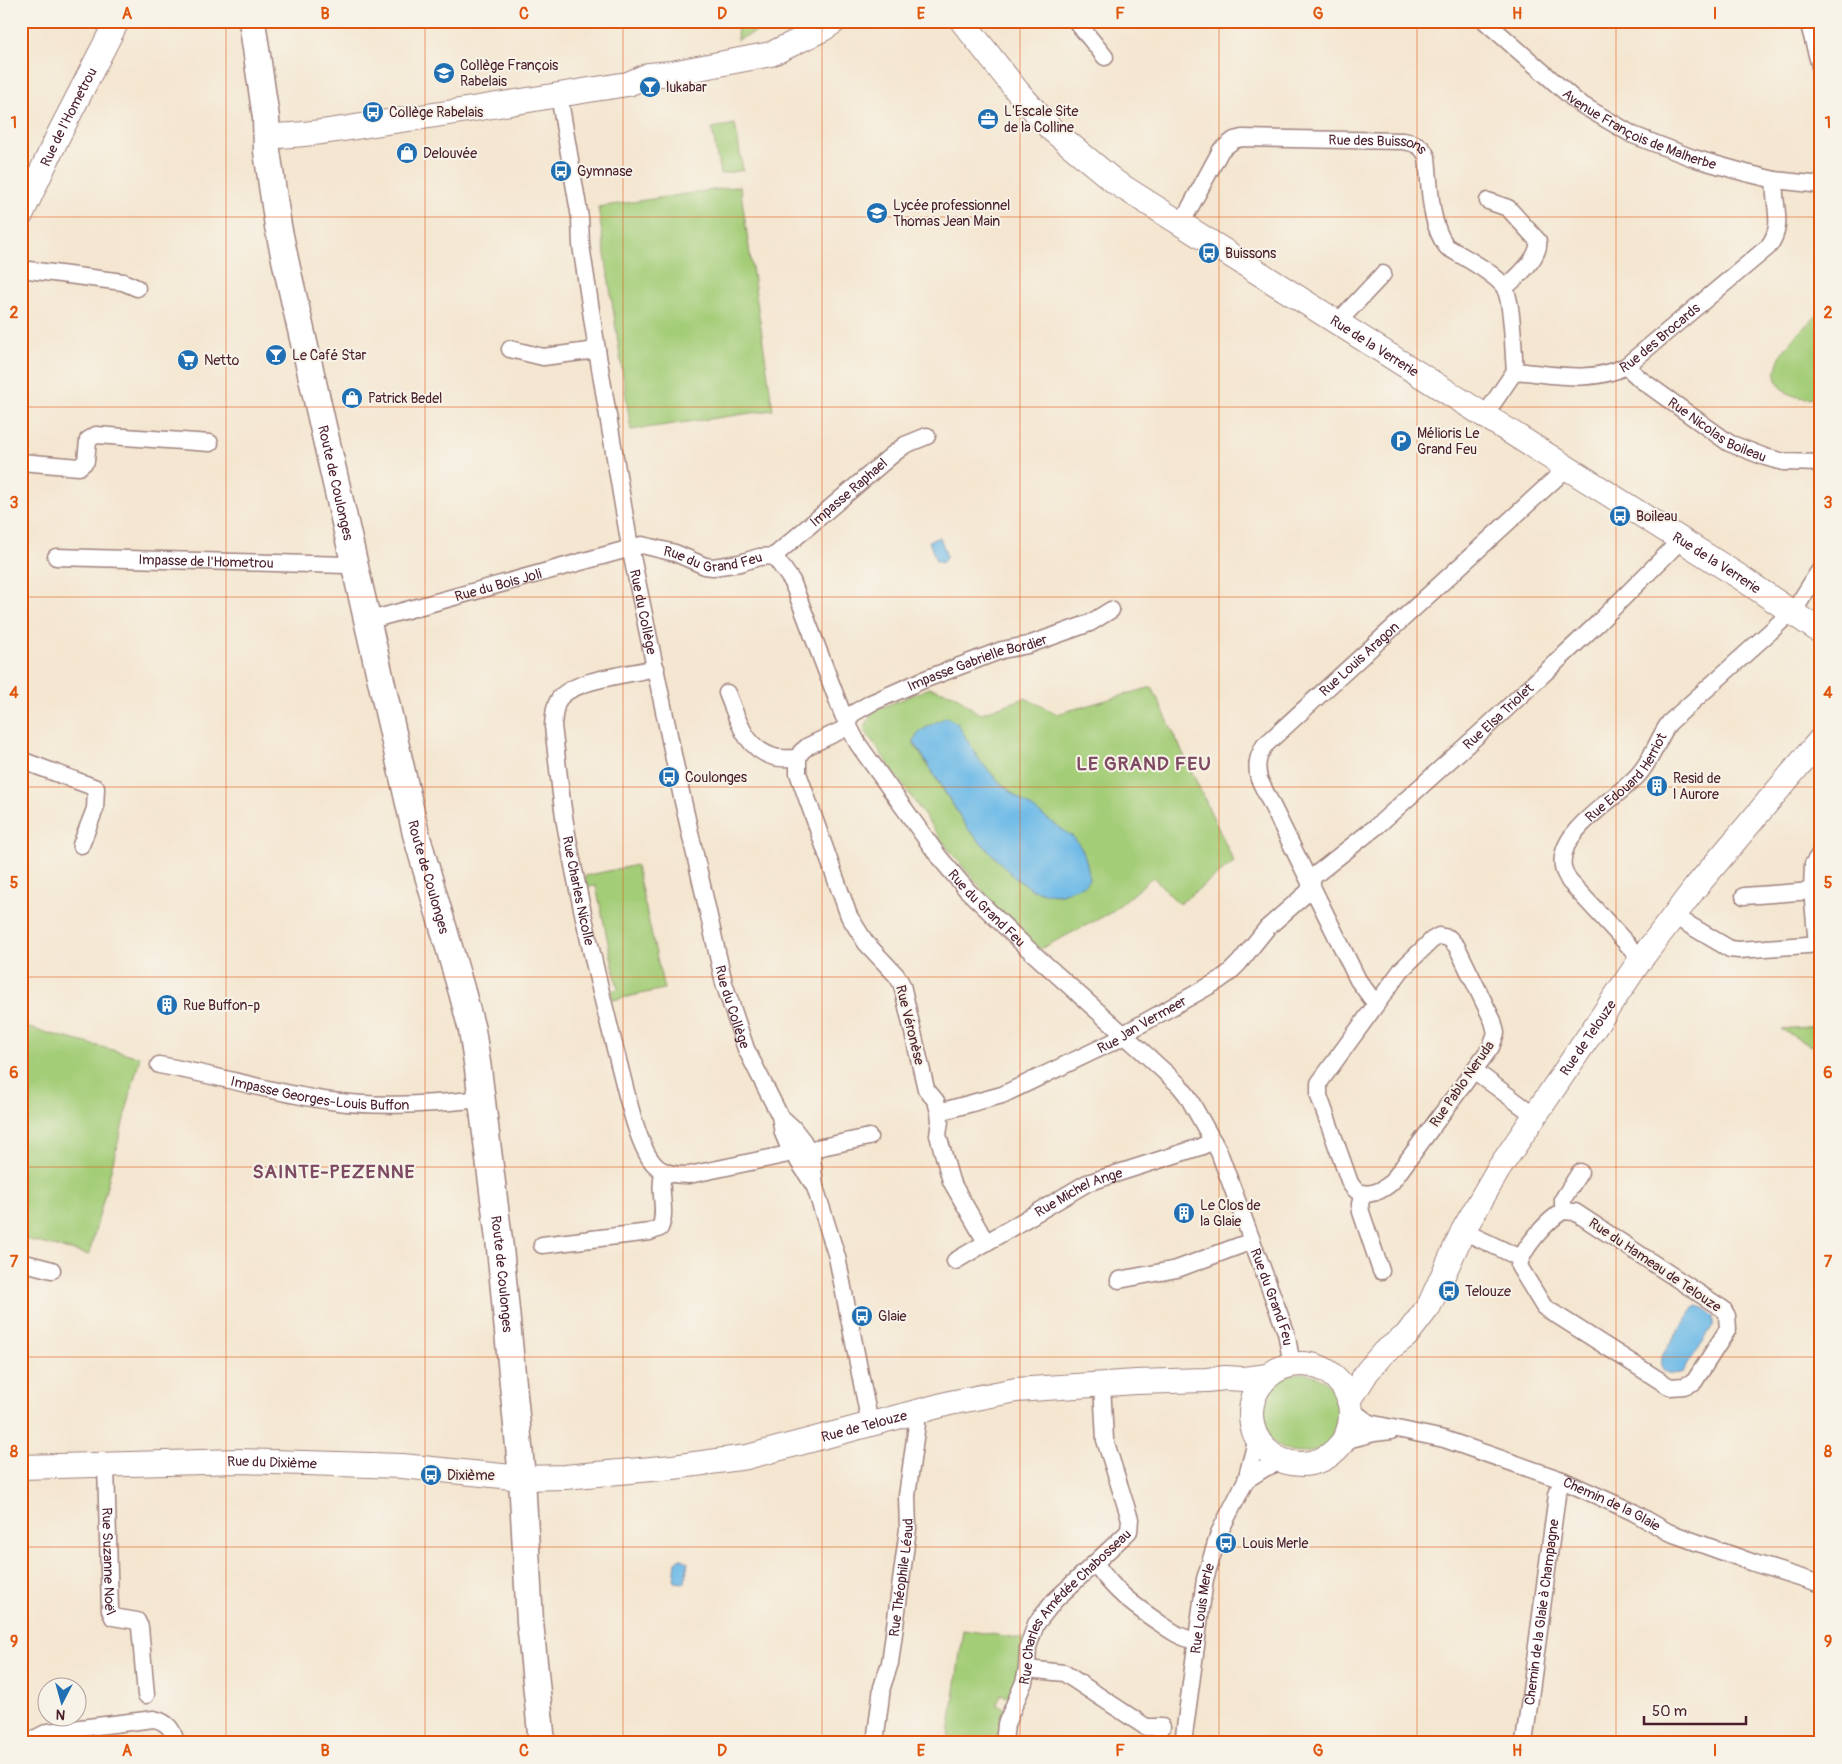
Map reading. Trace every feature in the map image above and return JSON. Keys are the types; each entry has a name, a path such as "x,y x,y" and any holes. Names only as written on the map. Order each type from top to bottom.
{"main road":[{"name":"Route de Coulonges","path":"252,21 264,102 266,136 278,226 416,834 469,1020 483,1100 500,1248 522,1478 530,1622 542,1743"}],"street":[{"name":"Rue de l'Hometrou","path":"21,215 50,152 117,21"},
{"path":"266,136 286,136 463,112 628,84 649,75 672,73 771,54 823,29 835,21"},
{"name":"Rue de la Verrerie","path":"962,21 1018,92 1059,136 1115,182 1485,415 1821,632"},
{"path":"1076,21 1104,57"},
{"name":"Avenue François de Malherbe","path":"1485,21 1577,102 1633,134 1693,158 1775,180 1821,185"},
{"path":"1808,21 1820,64"},
{"name":"Rue du Collège","path":"559,95 580,218 581,245 597,350 630,547 680,788 724,983 746,1048 780,1116 783,1133 813,1164 815,1187 837,1256 870,1424"},
{"name":"Rue des Buissons","path":"1181,224 1221,150 1234,140 1242,138 1403,141 1415,143 1424,149 1427,157 1436,226 1441,240 1447,247 1495,278 1504,288"},
{"name":"Rue des Brocards","path":"1515,371 1584,377 1614,373 1626,366 1774,240 1779,223 1774,188 1775,180"},
{"path":"1485,415 1515,371 1509,302 1504,288 1536,256 1539,246 1538,241 1508,208 1488,201"},
{"path":"21,270 122,282 137,288"},
{"path":"1337,323 1384,274"},
{"path":"510,349 543,356 597,350"},
{"name":"Rue Nicolas Boileau","path":"1626,366 1640,379 1729,443 1784,462 1821,463"},
{"path":"21,462 78,467 86,461 88,440 96,435 210,443"},
{"name":"Impasse Raphael","path":"774,556 892,455 905,445 928,436"},
{"name":"Rue Louis Aragon","path":"1312,885 1259,779 1257,761 1264,746 1567,468"},
{"name":"Rue Elsa Triolet","path":"1312,885 1314,876 1377,826 1490,724 1597,624 1680,541"},
{"name":"Rue du Grand Feu","path":"630,547 642,545 656,547 705,566 713,567 740,563 759,557 774,556 792,581 818,654 847,724 858,744 939,858 967,890 1024,946 1124,1035 1187,1095 1218,1152 1286,1332 1292,1365"},
{"name":"Rue du Bois Joli","path":"367,621 630,547"},
{"name":"Impasse de l'Hometrou","path":"56,556 354,563"},
{"name":"Rue Edouard Herriot","path":"1641,959 1568,881 1562,867 1563,853 1577,829 1637,776 1647,764 1657,741 1669,723 1800,602 1821,568"},
{"name":"Impasse Gabrielle Bordier","path":"847,724 852,714 923,680 1002,650 1028,645 1090,623 1111,610"},
{"name":"Rue Charles Nicolle","path":"656,668 579,684 559,699 554,711 553,726 565,822 600,993 630,1106 646,1153 654,1165 664,1171"},
{"path":"727,693 748,740 754,747 774,758 798,758 801,752 808,746 844,729 847,724"},
{"name":"Rue de Telouze","path":"1350,1405 1367,1372 1383,1354 1406,1336 1429,1306 1463,1231 1498,1170 1641,959 1695,888 1821,739"},
{"name":"Rue Véronèse","path":"798,758 798,773 849,916 866,943 897,976 902,985 926,1089 936,1101 939,1112 938,1134 947,1172 986,1242"},
{"path":"21,760 96,788 95,809 81,845"},
{"path":"1674,916 1730,949 1739,950 1819,944 1812,892 1813,864 1821,852"},
{"path":"1312,885 1358,980 1375,1003"},
{"name":"Rue Jan Vermeer","path":"939,1112 1002,1095 1119,1039 1129,1030 1224,977 1239,963 1267,928 1308,892 1312,885"},
{"path":"1744,896 1812,892"},
{"name":"Rue Pablo Neruda","path":"1444,936 1450,938 1457,947 1495,1027 1495,1040 1474,1071 1391,1183 1380,1190 1363,1194 1356,1191 1350,1183 1318,1090 1322,1076 1402,968 1435,938 1444,936"},
{"name":"Impasse Georges-Louis Buffon","path":"159,1066 281,1093 333,1102 381,1105 483,1100"},
{"path":"1474,1071 1534,1115"},
{"path":"542,1245 650,1232 660,1228 664,1219 660,1191 661,1178 664,1171 674,1175 689,1175 869,1137"},
{"name":"Rue Michel Ange","path":"955,1261 1087,1183 1200,1147 1213,1141"},
{"path":"1463,1231 1520,1258 1551,1218 1569,1211 1563,1199 1580,1172"},
{"path":"1363,1194 1360,1204 1361,1212 1381,1271"},
{"name":"Rue du Hameau de Telouze","path":"1520,1258 1519,1266 1544,1307 1670,1387 1684,1386 1694,1382 1728,1329 1728,1316 1723,1309 1569,1211"},
{"path":"1118,1280 1178,1269 1252,1241"},
{"path":"21,1262 52,1270"},
{"name":"Rue de Telouze","path":"1324,1370 1349,1367 1383,1354"},
{"path":"1292,1365 1308,1365 1324,1370 1331,1374 1342,1386 1350,1405 1350,1426 1337,1449 1321,1460 1302,1464 1283,1461 1268,1452 1257,1438 1251,1422 1251,1413 1256,1393 1268,1376 1275,1371 1292,1365"},
{"name":"Rue de Telouze","path":"522,1478 565,1477 715,1462 747,1456 950,1403 1016,1390 1170,1380 1244,1379 1268,1376"},
{"name":"Rue de Telouze","path":"1207,1380 1230,1392 1251,1413"},
{"name":"Rue Charles Amédée Chabosseau","path":"1004,1743 1006,1724 1024,1682 1027,1669 1028,1647 1036,1624 1055,1600 1129,1531 1130,1519 1105,1440 1102,1384"},
{"name":"Chemin de la Glaie","path":"1350,1405 1369,1423 1444,1439 1562,1480 1633,1512 1677,1535 1754,1563 1821,1584"},
{"name":"Rue Théophile Léaud","path":"875,1743 882,1687 890,1663 908,1529 907,1496 917,1424 915,1412"},
{"name":"Chemin de la Glaie","path":"1343,1441 1374,1433 1401,1430"},
{"name":"Rue Louis Merle","path":"1182,1743 1200,1606 1211,1558 1219,1533 1246,1480 1257,1438"},
{"path":"1246,1480 1265,1468 1283,1461"},
{"name":"Rue du Dixième","path":"21,1467 239,1462 334,1464 402,1466 522,1478"},
{"name":"Rue Suzanne Noël","path":"106,1465 110,1610 113,1617 132,1619 137,1621 140,1627 146,1695"},
{"name":"Chemin de la Glaie à Champagne","path":"1524,1743 1557,1495 1562,1480"},
{"path":"1095,1563 1106,1578 1132,1604 1178,1636 1196,1640"},
{"path":"1027,1669 1064,1673 1146,1727 1162,1727"},
{"path":"26,1743 48,1732 154,1719 163,1721 169,1726 176,1743"}],"green space":[{"path":"738,21 782,21 737,40"},
{"path":"735,124 743,170 720,174 712,128"},
{"path":"740,186 773,410 631,430 598,207"},
{"path":"1821,312 1821,396 1811,398 1797,397 1784,390 1777,380 1776,370 1779,359 1795,337"},
{"path":"1152,687 1234,862 1179,904 1153,877 1110,913 1040,949 1002,917 942,841 864,729 873,711 930,688 954,694 979,714 1025,698 1057,714","holes":["957,723 977,758 1002,784 1073,837 1077,842 1084,856 1089,878 1084,885 1061,894 1033,890 1015,878 968,829 914,744 914,739 922,731"]},
{"path":"636,865 664,989 613,1000 611,991 618,989 596,886 587,887 585,876"},
{"path":"21,1026 140,1057 89,1255 21,1238"},
{"path":"1821,1026 1821,1052 1781,1029"},
{"path":"1301,1373 1316,1376 1329,1385 1338,1398 1341,1413 1338,1428 1329,1441 1316,1450 1301,1453 1286,1450 1273,1441 1264,1428 1261,1413 1264,1398 1273,1385 1286,1376"},
{"path":"963,1630 1025,1639 1022,1667 1010,1698 1001,1695 997,1704 1006,1709 999,1743 948,1743"}],"water":[{"path":"940,537 947,557 942,563 936,561 929,541"},
{"path":"946,717 957,723 980,761 998,781 1014,795 1073,837 1083,851 1088,867 1089,879 1084,885 1061,894 1033,890 1015,878 968,829 914,742 922,730"},
{"path":"1698,1306 1706,1309 1713,1316 1713,1326 1683,1372 1674,1374 1666,1372 1661,1367 1661,1357 1694,1308"},
{"path":"680,1558 688,1562 685,1583 674,1582 676,1561"}],"place":[{"name":"Collège François Rabelais","path":"444,73"},
{"name":"lukabar","path":"650,87"},
{"name":"Collège Rabelais","path":"373,112"},
{"name":"L'Escale Site de la Colline","path":"988,119"},
{"name":"Delouvée","path":"407,153"},
{"name":"Gymnase","path":"561,171"},
{"name":"Lycée professionnel Thomas Jean Main","path":"877,213"},
{"name":"Buissons","path":"1209,253"},
{"name":"Le Café Star","path":"276,355"},
{"name":"Netto","path":"188,360"},
{"name":"Patrick Bedel","path":"352,398"},
{"name":"Mélioris Le Grand Feu","path":"1401,441"},
{"name":"Boileau","path":"1620,516"},
{"name":"Coulonges","path":"669,777"},
{"name":"Resid de l Aurore","path":"1657,786"},
{"name":"Rue Buffon-p","path":"167,1005"},
{"name":"Le Clos de la Glaie","path":"1184,1213"},
{"name":"Telouze","path":"1449,1291"},
{"name":"Glaie","path":"862,1316"},
{"name":"Dixième","path":"431,1475"},
{"name":"Louis Merle","path":"1226,1543"}],"district":[{"name":"LE GRAND FEU","path":"1144,764"},
{"name":"SAINTE-PEZENNE","path":"334,1172"}]}
